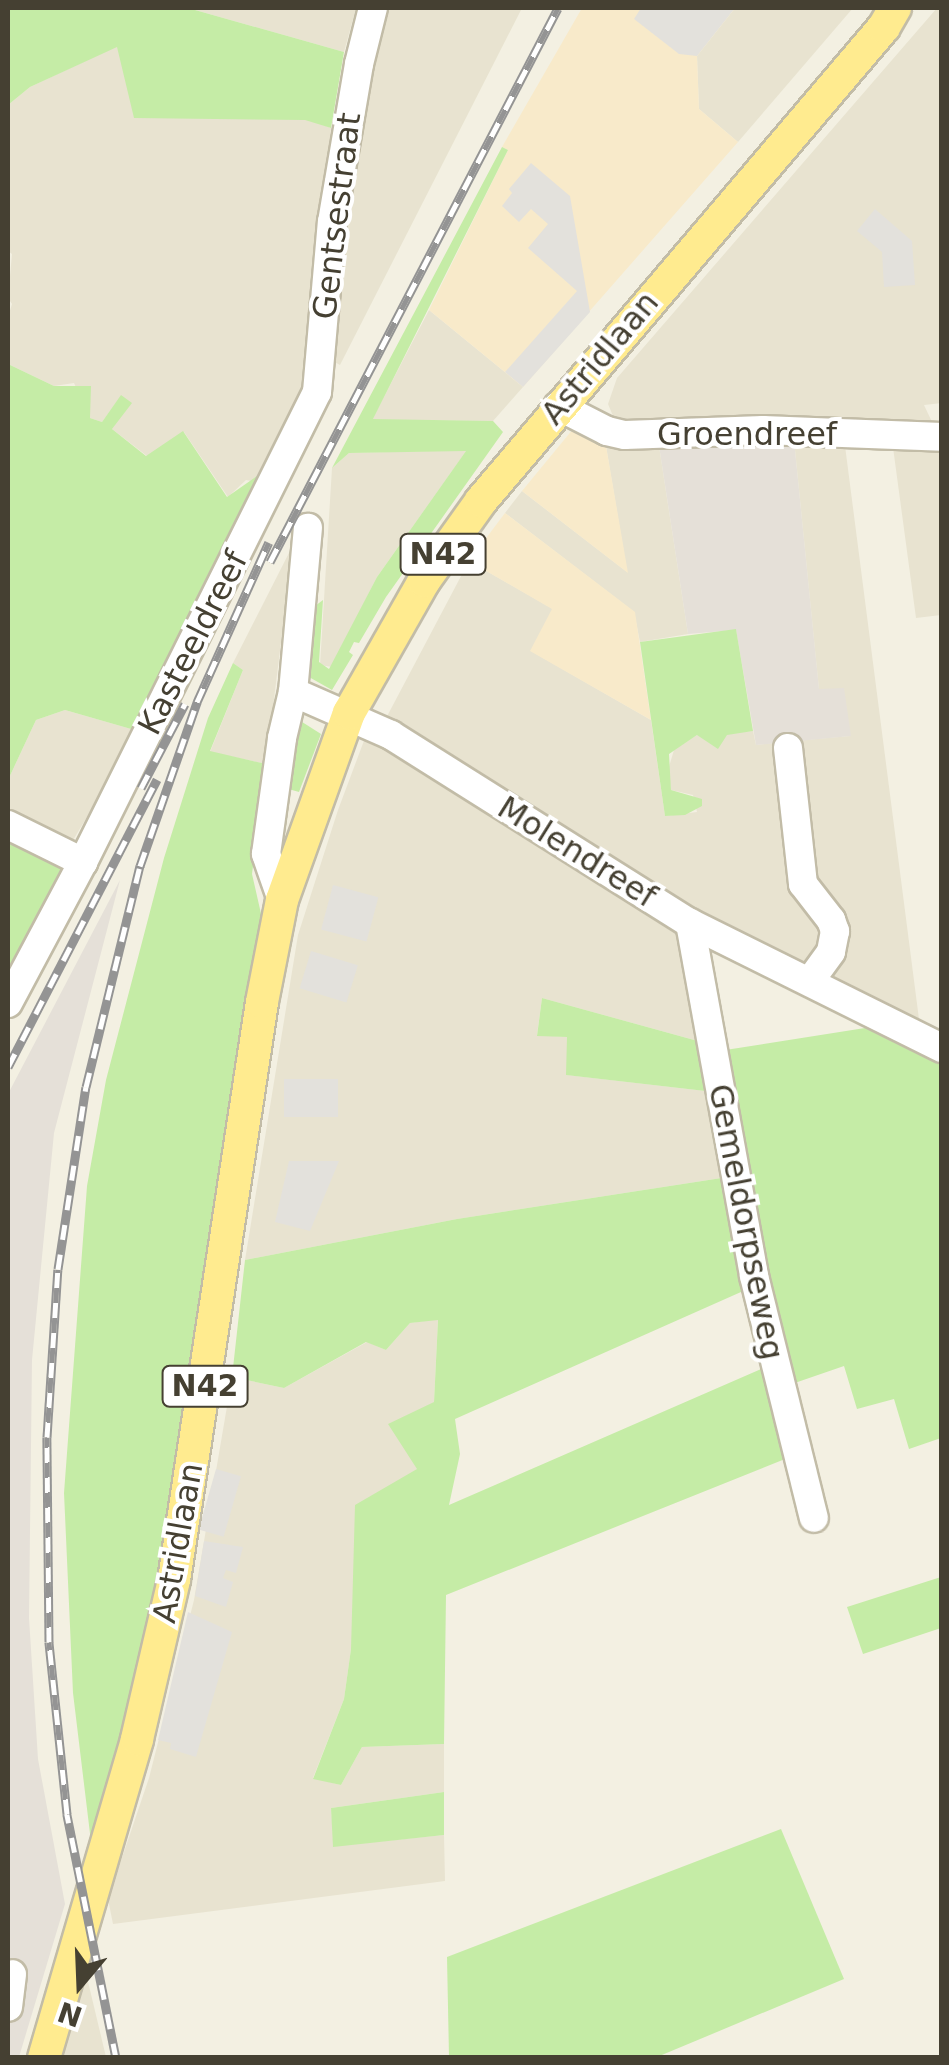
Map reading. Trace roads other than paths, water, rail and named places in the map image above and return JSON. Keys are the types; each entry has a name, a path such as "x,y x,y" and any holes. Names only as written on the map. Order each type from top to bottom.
{"main road":[{"name":"Astridlaan","path":"44,2058 138,1739 174,1580 262,1002 282,900 314,801 349,713 424,580 481,501 890,18 916,8"}],"street":[{"name":"Gentsestraat","path":"304,424 317,392 332,222 359,64 373,8"},
{"name":"Groendreef","path":"558,406 607,431 625,434 763,430 942,437"},
{"name":"Kasteeldreef","path":"8,1003 304,424"},
{"name":"Astridlaan","path":"282,900 266,854 282,738 293,692 308,528"},
{"path":"293,692 349,713"},
{"name":"Molendreef","path":"349,713 392,735 690,923 942,1048"},
{"path":"788,748 802,884 831,920 835,932 831,952 810,981"},
{"path":"8,825 83,862"},
{"name":"Gemeldorpseweg","path":"690,923 754,1276 814,1518"},
{"path":"8,2008 12,1974"}],"railway":[{"path":"270,562 558,8"},
{"path":"116,2058 67,1814 49,1642 47,1437 58,1269 86,1087 140,866 197,702 269,542"},
{"path":"141,788 185,704"},
{"path":"8,1067 157,779"}]}
